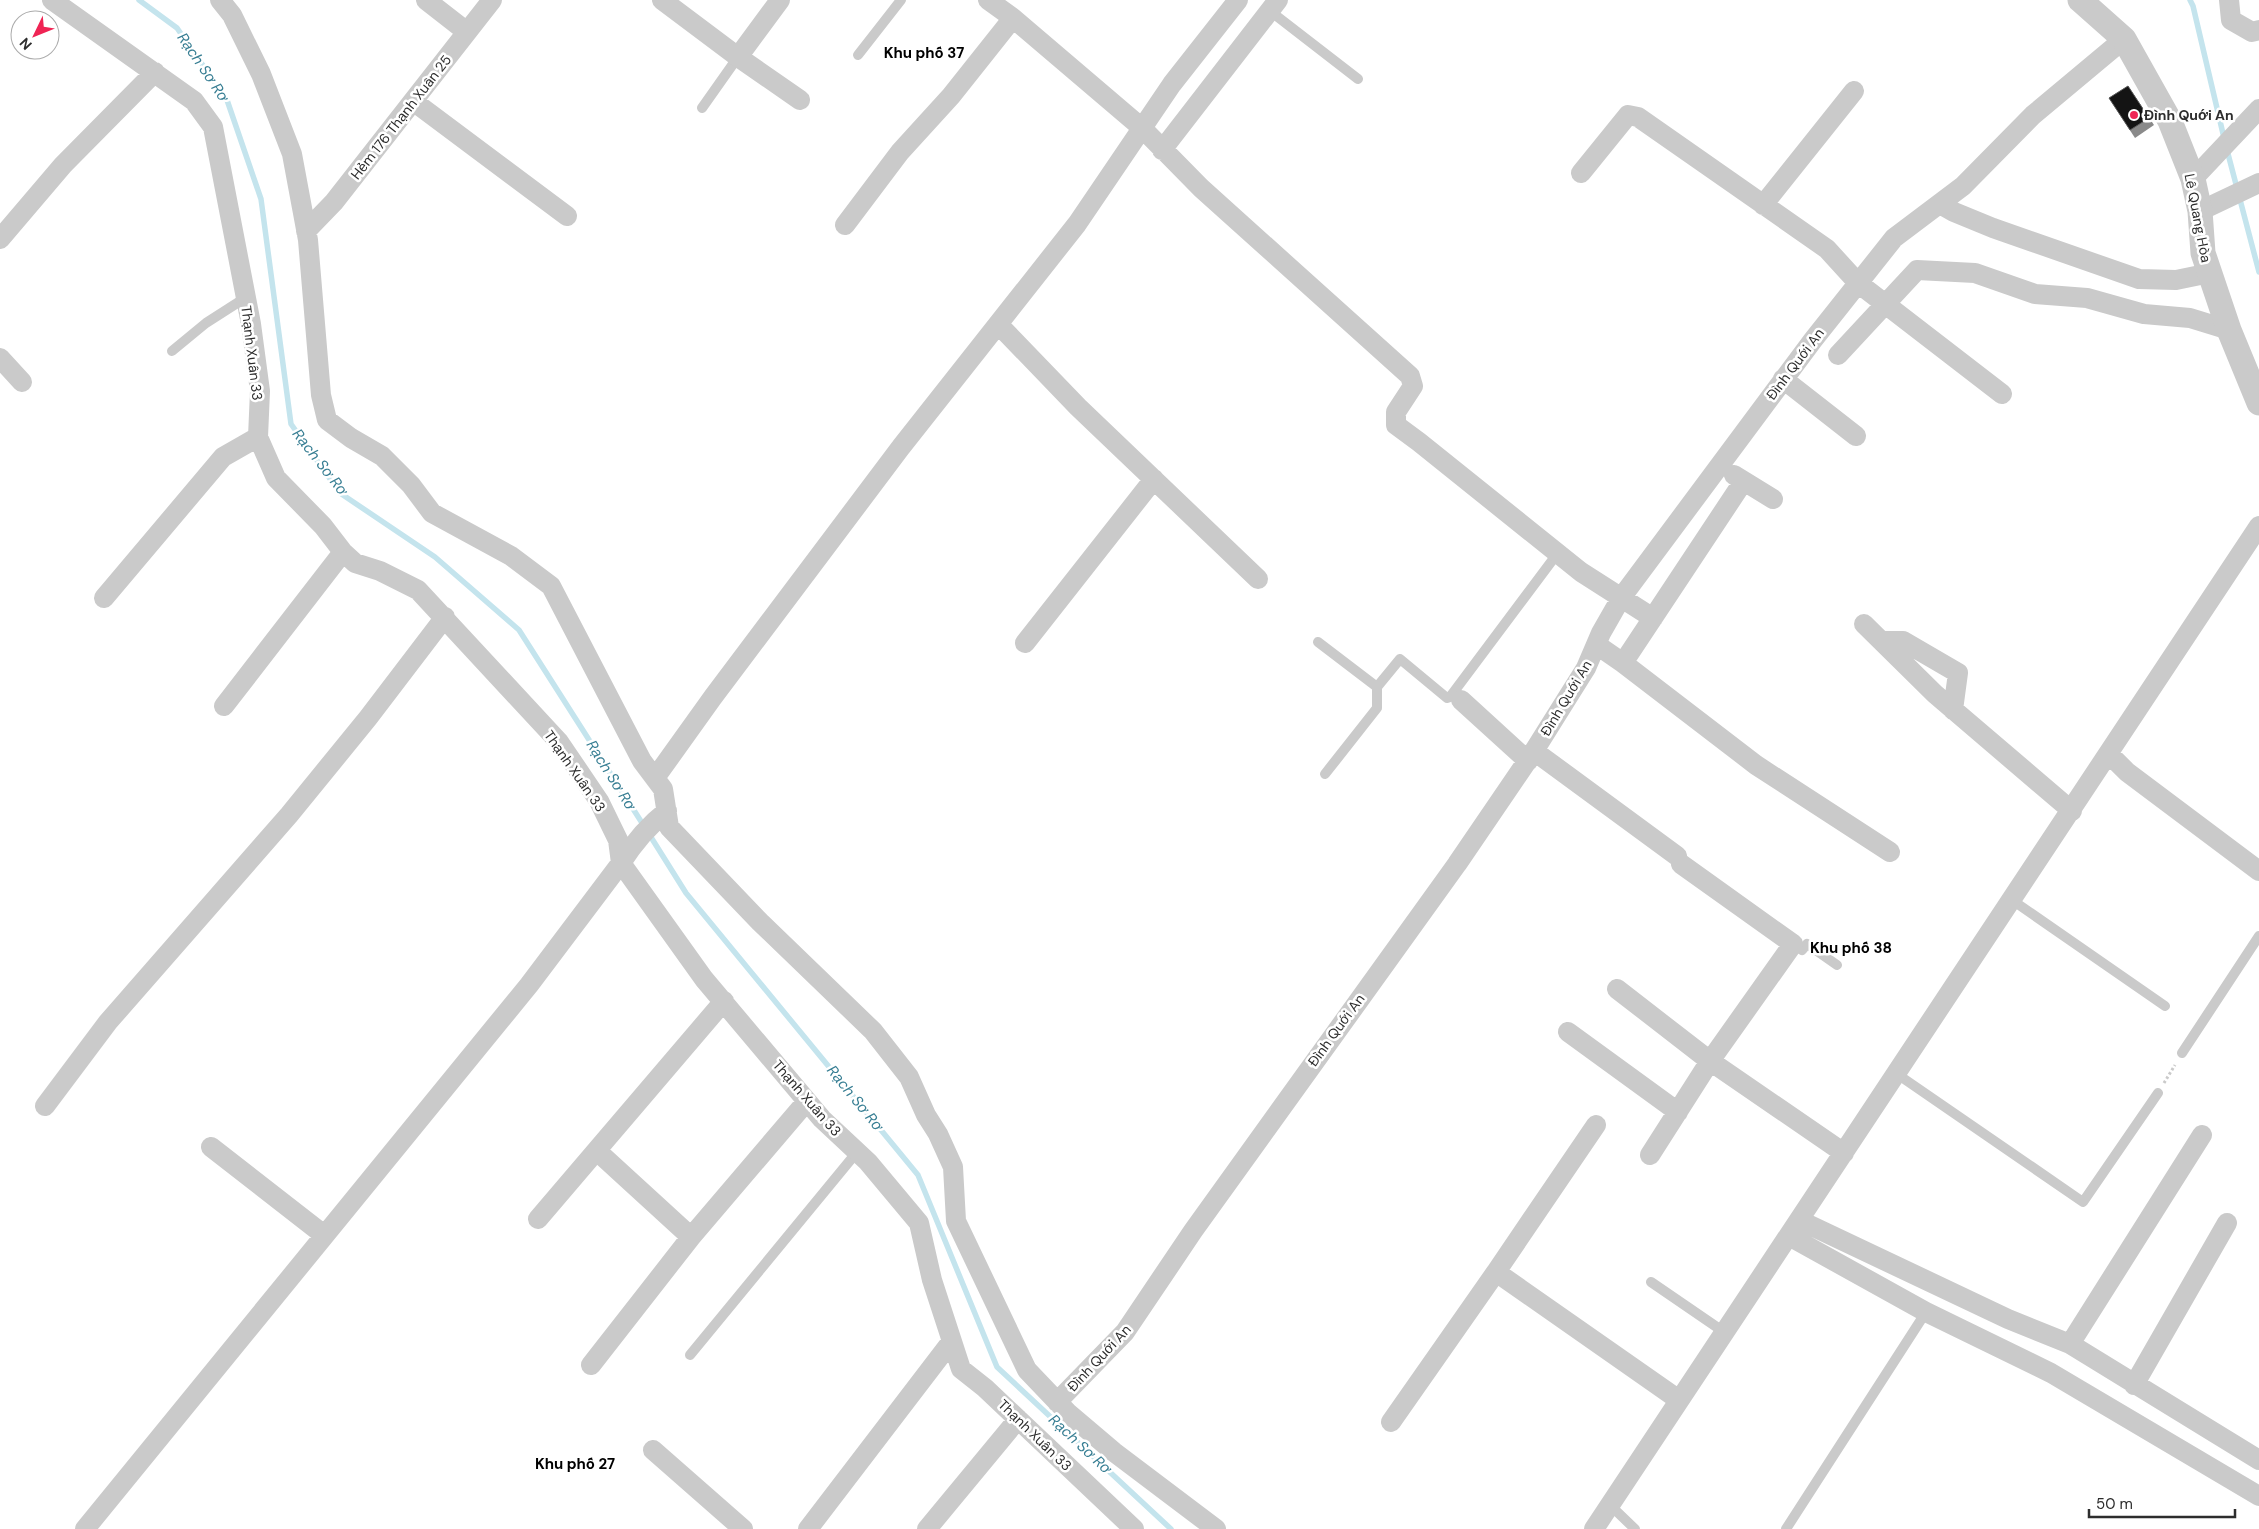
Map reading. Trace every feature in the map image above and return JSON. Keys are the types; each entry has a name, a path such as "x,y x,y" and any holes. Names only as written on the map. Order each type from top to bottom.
{"street":[{"name":"Thạnh Xuân 33","path":"52,0 194,101 213,127 245,298 260,392 258,437 276,478 323,526 343,552 355,563 380,571 418,590 559,742 599,801 625,857 704,980 724,1001 807,1101 857,1152 919,1223 932,1280 961,1369 985,1388 1018,1419 1124,1526"},
{"path":"220,0 232,15 261,74 292,154 306,231 321,395 327,420 351,438 382,456 411,485 432,513 511,556 551,586 642,760 663,789 662,815 669,827 760,922 873,1031 908,1077 953,1167 956,1221 1027,1370 1057,1402 1114,1452 1216,1529"},
{"path":"426,0 467,32"},
{"name":"Hẻm 176 Thạnh Xuân 25","path":"306,231 334,202 492,0"},
{"path":"662,0 738,57 800,100"},
{"path":"738,57 780,0"},
{"path":"988,0 1013,18 1142,128 1201,188 1410,376 1413,386 1396,412 1396,425 1557,554 1581,572 1653,618"},
{"path":"655,778 901,447 1077,224 1172,84 1238,0"},
{"name":"Lê Quang Hòa","path":"2080,0 2124,39 2170,121 2201,171 2206,208 2203,253 2229,330 2259,402"},
{"path":"2230,0 2231,20 2252,32 2259,30"},
{"path":"1162,150 1274,5"},
{"path":"845,226 900,152 952,96 1013,18"},
{"name":"Đình Quới An","path":"1057,1402 1125,1332 1192,1231 1457,864 1531,756 1586,668 1601,634 1621,598 1783,379 1858,283 1894,238 1963,186 2033,115 2124,39"},
{"path":"0,239 63,165 155,72"},
{"path":"1762,205 1854,91"},
{"path":"414,101 567,216"},
{"path":"2201,171 2259,109"},
{"path":"1581,173 1628,115 1644,120 1827,249 1858,283 2002,394"},
{"path":"2206,208 2259,183"},
{"path":"1940,204 1954,212 1993,228 2139,279 2176,280 2210,273"},
{"path":"1838,355 1917,270 1975,273 2035,294 2087,298 2144,314 2190,318 2229,330"},
{"path":"998,324 1078,407 1258,579"},
{"path":"0,358 22,382"},
{"path":"1783,379 1856,436"},
{"path":"104,598 224,457 258,437"},
{"path":"1721,464 1743,482 1773,499"},
{"path":"1026,643 1154,479"},
{"path":"1623,662 1743,482"},
{"path":"1594,1529 2110,754 2259,526"},
{"path":"224,706 343,552"},
{"path":"45,1106 108,1022 289,815 368,718 445,617"},
{"path":"1864,624 1953,710 2072,811"},
{"path":"1882,641 1903,641 1958,673 1953,710"},
{"path":"1597,645 1623,662 1756,764 1890,852"},
{"path":"1461,700 1531,756 1679,860 1793,944 1710,1061 1650,1155"},
{"path":"2110,754 2127,772 2259,871"},
{"path":"85,1529 529,985 625,857 662,815"},
{"path":"1617,989 1710,1061 1844,1153"},
{"path":"538,1219 724,1001"},
{"path":"1568,1032 1678,1112"},
{"path":"590,1365 691,1237 807,1101"},
{"path":"1391,1422 1596,1125"},
{"path":"2070,1344 2202,1136"},
{"path":"212,1148 324,1235"},
{"path":"596,1151 691,1237"},
{"path":"2134,1385 2227,1223"},
{"path":"1794,1228 2070,1344 2259,1460"},
{"path":"1794,1228 1926,1312 2050,1373 2259,1496"},
{"path":"1496,1272 1680,1400"},
{"path":"808,1529 951,1342"},
{"path":"927,1529 1018,1419"},
{"path":"653,1450 743,1529"}],"lane":[{"path":"858,55 901,0"},
{"path":"1274,5 1358,79"},
{"path":"702,108 738,57"},
{"path":"172,351 206,322 245,298"},
{"path":"1326,774 1377,708 1377,687 1400,659 1447,698 1452,696 1557,554"},
{"path":"1318,642 1377,687"},
{"path":"2012,900 2166,1006"},
{"path":"2182,1053 2259,936"},
{"path":"1793,944 1802,950 1807,944 1837,965"},
{"path":"1896,1074 2084,1202 2158,1092"},
{"path":"690,1356 857,1152"},
{"path":"1652,1282 1724,1332"},
{"path":"1786,1529 1926,1312"},
{"path":"1610,1505 1635,1529"}],"path":[{"path":"2158,1092 2182,1053"}],"building":[{"name":"Đình Quới An","path":"2128,86 2149,118 2130,130 2109,98"}],"waterway":[{"name":"Rạch Sơ Rơ","path":"139,0 177,28 227,100 261,199 291,424 340,493 435,557 519,630 644,826"},
{"path":"2190,0 2224,138"},
{"path":"2227,150 2259,272"},
{"name":"Rạch Sơ Rơ","path":"649,834 686,893 918,1175 997,1367 1171,1529"}],"place":[{"name":"Đình Quới An","path":"2134,115"}],"district":[{"name":"Khu phố 37","path":"924,53"},
{"name":"Khu phố 38","path":"1851,948"},
{"name":"Khu phố 27","path":"575,1464"}]}
